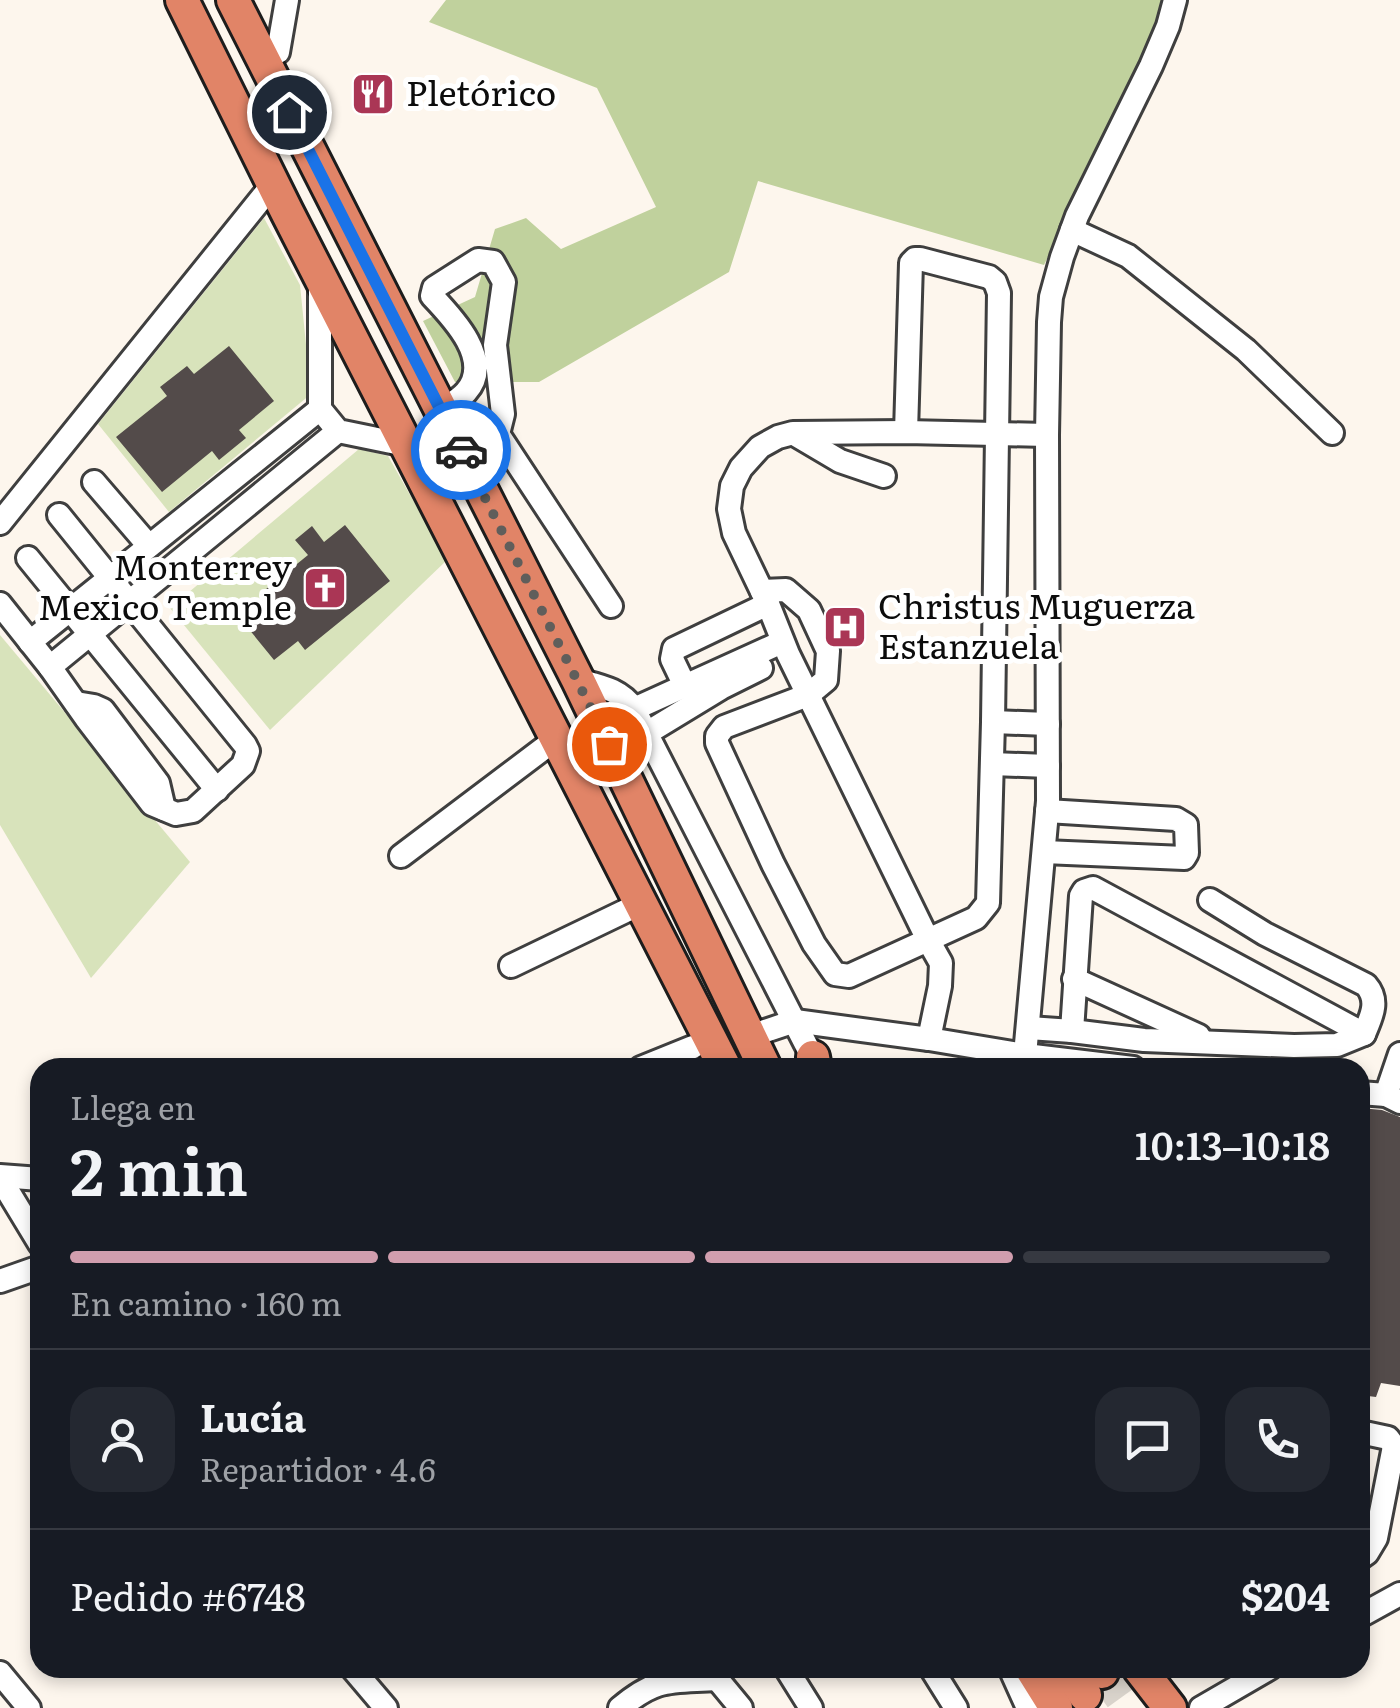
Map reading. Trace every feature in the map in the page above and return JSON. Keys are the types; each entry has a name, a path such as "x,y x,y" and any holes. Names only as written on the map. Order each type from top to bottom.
{"highway":[{"path":"182,0 721,1058"},
{"path":"233,0 276,68 440,411 578,680 760,1058"},
{"path":"666,954 665,976 697,1057"},
{"path":"717,969 780,1026 803,1058"},
{"path":"1143,1678 1148,1695 1146,1708"},
{"path":"1147,1678 1170,1708"}],"street":[{"path":"249,0 276,68"},
{"path":"276,68 287,0"},
{"path":"1032,1058 1029,1028 1047,811 1051,298 1072,230 1151,66 1175,0"},
{"path":"0,523 273,184"},
{"path":"1072,230 1128,256 1246,350 1332,432"},
{"path":"685,686 672,659 674,649 765,597 786,590 809,610 828,651 826,680 808,695 724,727 717,742 773,864 814,944 835,974 850,976 984,911 988,902 998,435 998,287 989,278 915,259 910,270 906,432"},
{"path":"440,411 468,390 475,364 466,336 432,296 434,288 478,260 493,262 504,282 495,345 502,414 498,434 466,460"},
{"path":"320,276 320,409 338,431 406,446"},
{"path":"474,378 500,379"},
{"path":"30,642 320,409"},
{"path":"50,667 338,431"},
{"path":"929,1039 941,962 785,648 734,533 729,510 732,486 741,468 760,447 792,433 1048,435"},
{"path":"792,433 840,462 884,476"},
{"path":"498,434 611,606"},
{"path":"94,482 148,546"},
{"path":"0,604 152,804 176,814 193,811 243,765 248,751 245,744 59,515"},
{"path":"28,558 217,790"},
{"path":"634,708 785,648"},
{"path":"646,732 785,648"},
{"path":"578,680 620,694 634,708 780,1026 929,1039 1022,1058"},
{"path":"993,722 1048,724"},
{"path":"401,856 556,739"},
{"path":"992,764 1048,766"},
{"path":"1044,852 1184,858 1187,852 1186,825 1176,818 1047,811"},
{"path":"1072,1030 1081,896 1093,888 1364,1034"},
{"path":"1029,1028 1144,1040 1294,1046 1338,1045 1364,1034 1374,1010 1371,990 1366,985 1265,934 1210,900"},
{"path":"511,966 640,904"},
{"path":"1074,979 1214,1042"},
{"path":"1144,1040 1145,1013"},
{"path":"1393,1099 1400,1054"},
{"path":"0,1177 30,1178"},
{"path":"0,1177 30,1227"},
{"path":"0,1281 30,1270"},
{"path":"1370,1434 1388,1438 1394,1452 1376,1538 1370,1548"},
{"path":"1370,1610 1400,1594"},
{"path":"0,1672 29,1708"},
{"path":"360,1678 386,1708"},
{"path":"620,1708 648,1687 689,1678"},
{"path":"714,1678 726,1708"},
{"path":"715,1678 741,1708"},
{"path":"792,1678 811,1708"},
{"path":"937,1678 956,1708"},
{"path":"1014,1678 1028,1708"},
{"path":"1209,1706 1254,1678"}],"green space":[{"path":"446,0 1166,0 1162,26 1044,265 758,181 729,272 539,382 455,382 423,321 475,297 495,229 526,218 561,249 656,207 597,88 429,22"},
{"path":"264,218 300,285 311,394 169,512 98,424"},
{"path":"359,449 388,456 447,560 270,730 170,608"},
{"path":"0,635 190,862 91,978 0,825"}],"building":[{"path":"229,346 274,401 239,430 246,438 219,460 212,451 162,492 116,437 167,396 160,387 187,366 194,374"},
{"name":"Monterrey Mexico Temple","path":"345,525 390,581 305,650 298,641 274,660 248,628 272,609 260,594 308,555 295,540 312,526 324,542"},
{"path":"1370,1109 1400,1117 1400,1386 1381,1383 1376,1397 1370,1396"}],"tunnel":[{"path":"1106,1678 1128,1708"}],"way so far":[{"path":"461,450 609,744"}],"place":[{"name":"Pletórico","path":"373,94"},
{"name":"Monterrey Mexico Temple","path":"325,588"},
{"name":"Christus Muguerza Estanzuela","path":"845,627"}],"route":[{"path":"289,112 461,450"}]}
